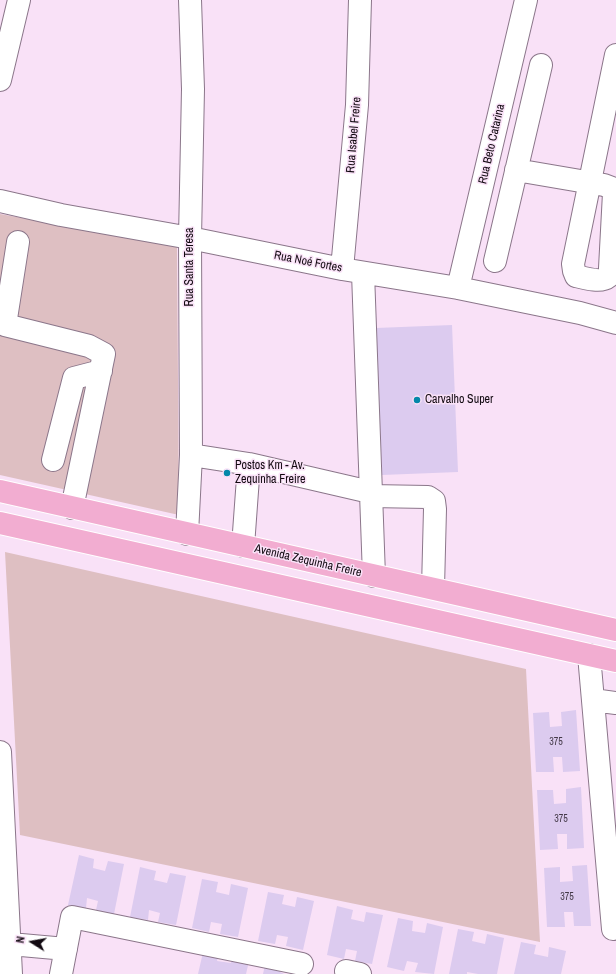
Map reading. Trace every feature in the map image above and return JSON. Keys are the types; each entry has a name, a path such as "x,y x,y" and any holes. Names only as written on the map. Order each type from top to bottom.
{"main road":[{"name":"Avenida Zequinha Freire","path":"0,491 616,630"},
{"path":"0,523 616,661"},
{"path":"526,641 533,628 534,619 532,611"},
{"path":"566,650 561,636 563,629 574,620"}],"street":[{"path":"0,80 19,0"},
{"name":"Rua Santa Teresa","path":"187,534 191,455 190,238 193,89 190,0"},
{"name":"Rua Isabel Freire","path":"342,269 357,105 360,0"},
{"name":"Rua Beto Catarina","path":"458,288 526,0"},
{"path":"516,170 590,183 604,184 612,188 615,198 609,275 606,278 600,280 576,276 573,264 590,183 616,55"},
{"path":"495,261 541,65"},
{"name":"Rua Noé Fortes","path":"0,201 61,215 190,238 363,273 458,288 580,313 616,323"},
{"path":"18,242 5,325 89,346 104,354 72,508"},
{"path":"363,273 374,576"},
{"path":"580,313 586,278"},
{"path":"53,460 74,378 101,371"},
{"path":"191,455 249,464 370,494 428,497 434,501 435,510 433,588"},
{"path":"243,546 249,464"},
{"path":"590,655 613,929"},
{"path":"593,700 616,703"},
{"path":"0,752 11,974"},
{"path":"65,973 66,948 72,917 302,964"},
{"path":"10,944 66,948"}],"shaded area":[{"path":"0,214 177,246 179,515 0,475"},
{"path":"5,552 526,669 540,942 20,835"}],"building":[{"name":"Carvalho Super","path":"452,325 458,472 382,475 376,328"},
{"path":"576,710 580,771 563,772 562,757 553,757 554,772 536,772 533,713 549,712 550,727 562,726 561,712"},
{"path":"581,787 584,848 567,849 567,834 557,834 558,849 540,850 537,790 553,790 554,804 566,803 566,789"},
{"path":"79,855 94,859 93,868 105,871 108,861 124,864 114,914 96,910 98,901 87,898 86,908 68,905"},
{"path":"587,865 591,926 574,926 573,912 564,912 565,927 547,927 544,868 560,867 560,882 573,881 572,866"},
{"path":"140,867 156,871 154,880 167,883 170,873 186,876 176,925 158,922 160,913 149,910 148,920 130,917"},
{"path":"202,879 218,882 216,892 229,895 231,884 248,888 238,937 220,934 222,924 211,922 209,932 192,928"},
{"path":"268,892 284,895 282,904 295,907 297,897 314,901 303,950 286,946 288,937 277,935 275,944 258,941"},
{"path":"337,906 353,910 351,919 364,922 366,912 383,915 372,964 355,961 357,951 346,949 344,959 327,955"},
{"path":"398,918 413,921 412,931 425,933 427,923 443,927 434,974 415,972 418,963 407,961 404,971 387,967"},
{"path":"458,929 474,932 472,941 485,944 487,934 504,938 497,974 478,974 467,972 467,974 449,974"},
{"path":"521,942 536,945 534,954 548,957 549,947 566,951 561,974 514,974"},
{"path":"204,948 220,951 217,961 231,963 233,953 250,957 246,974 198,974"},
{"path":"266,960 282,963 280,972 284,974 263,974"}],"place":[{"name":"Carvalho Super","path":"417,400"},
{"name":"Postos Km - Av. Zequinha Freire","path":"227,473"}]}
